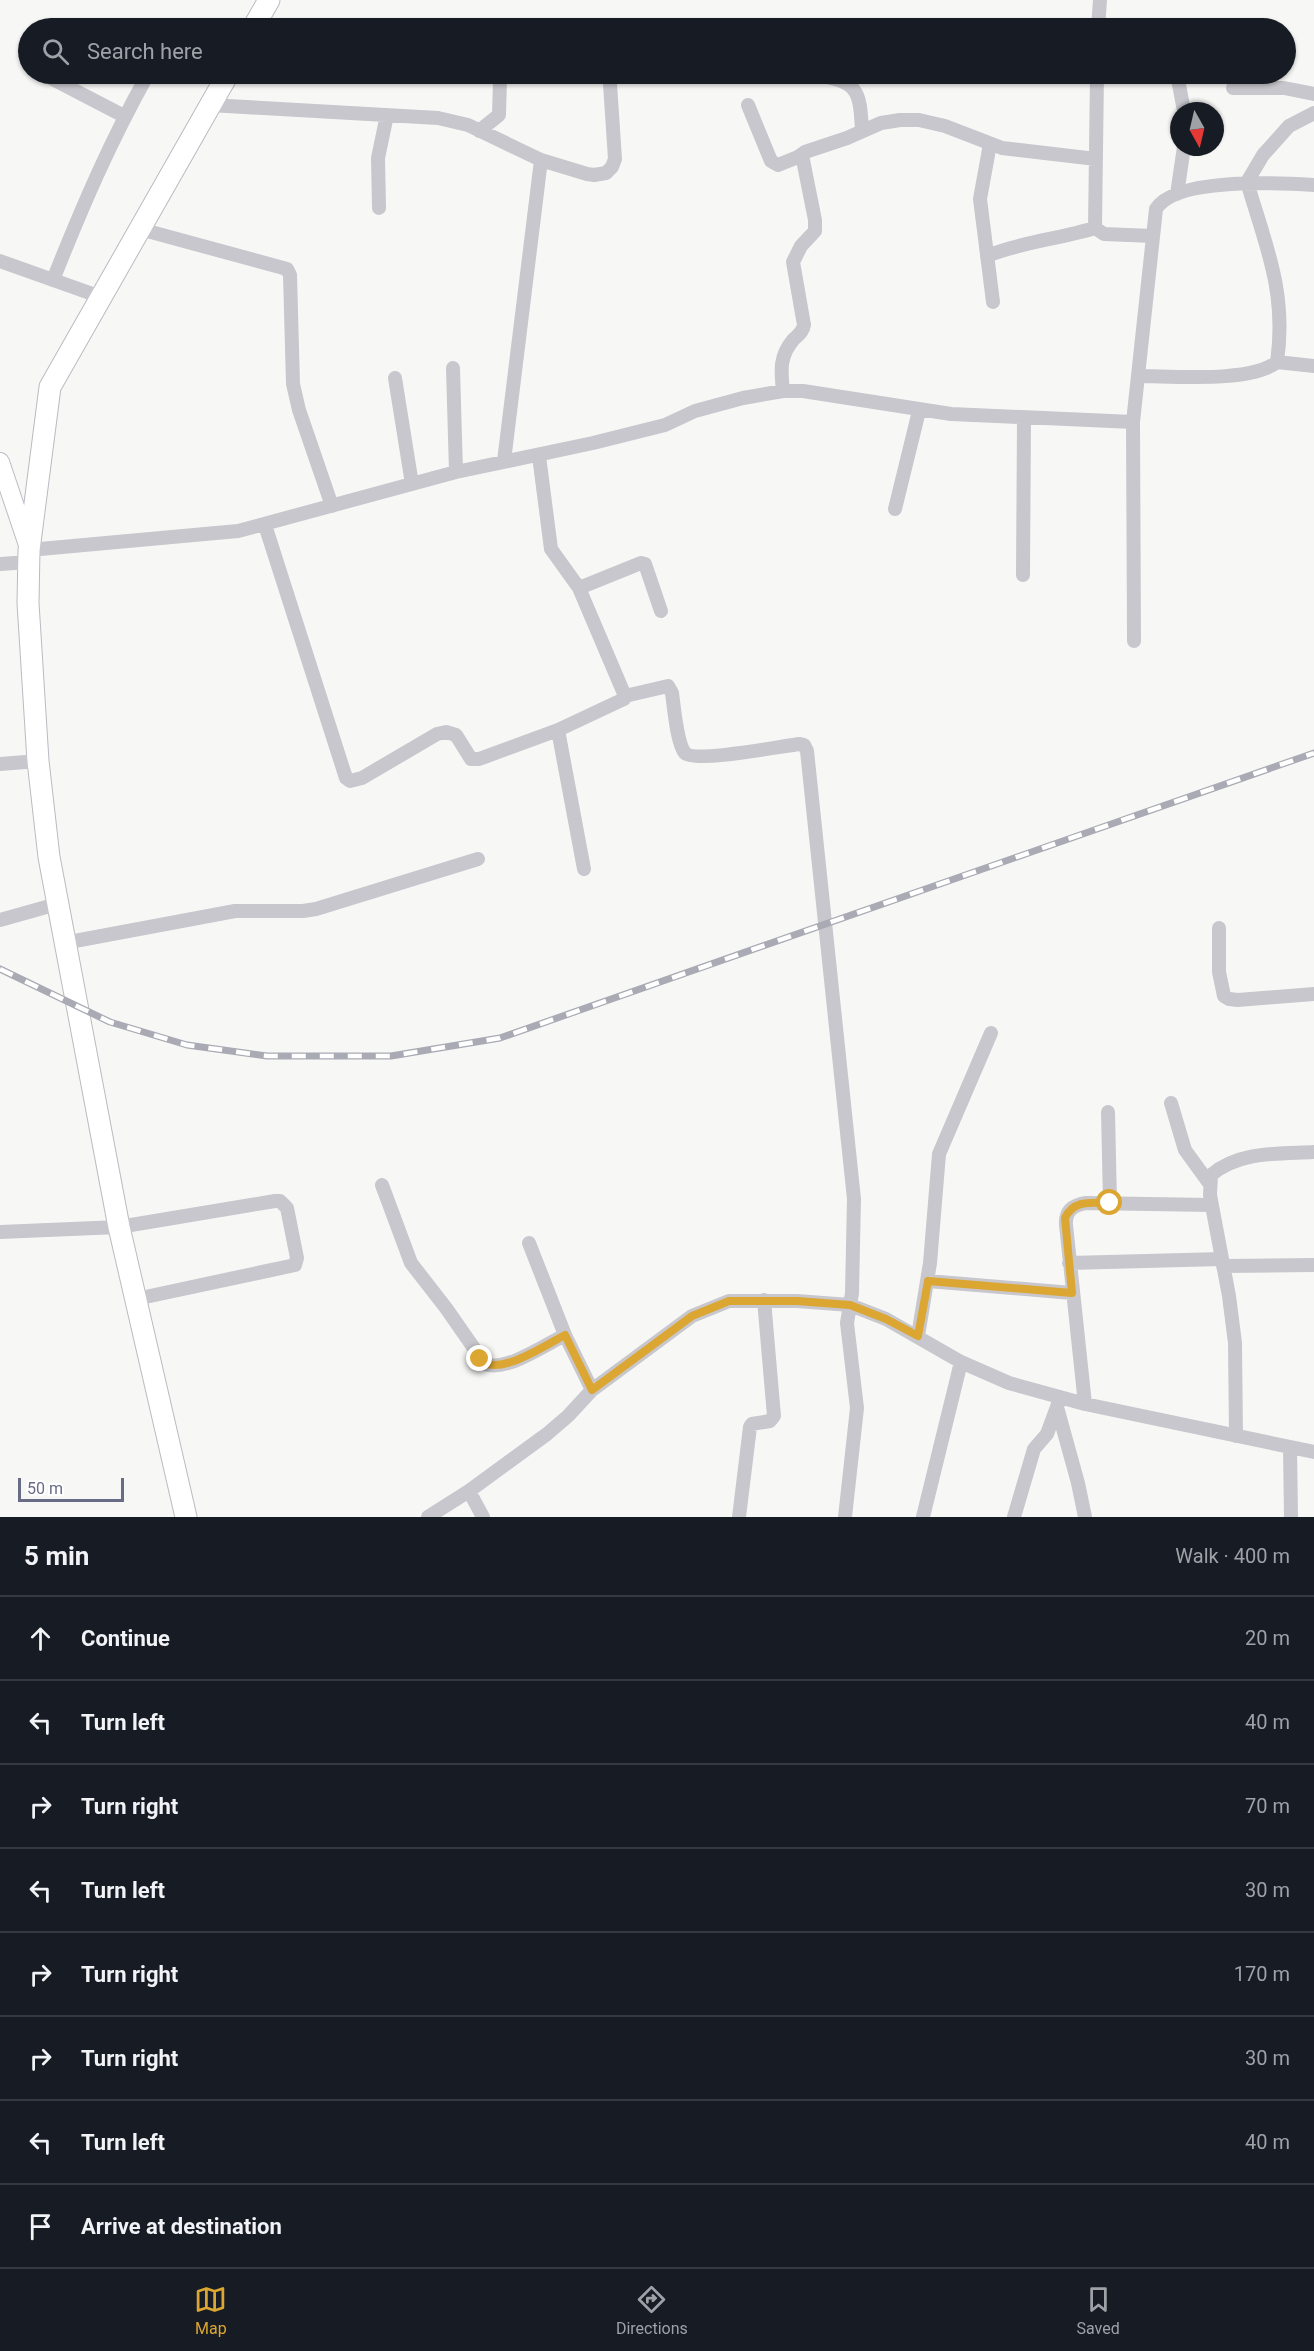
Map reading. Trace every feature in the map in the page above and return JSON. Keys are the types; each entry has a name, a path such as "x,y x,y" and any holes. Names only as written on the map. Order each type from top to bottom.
{"main road":[{"path":"259,18 269,0"},
{"path":"186,1517 119,1227 57,904 42,808 38,761 28,603 29,556 50,387 222,84"}],"street":[{"path":"1099,18 1100,0"},
{"path":"62,84 124,116"},
{"path":"53,280 91,184 142,84"},
{"path":"479,131 500,115 500,84"},
{"path":"210,105 438,118 468,125 541,160 594,175 606,173 612,167 615,159 610,84"},
{"path":"848,84 854,87 861,104 862,131"},
{"path":"1097,84 1095,228 1104,234 1153,236"},
{"path":"1179,84 1182,102"},
{"path":"1233,88 1284,88 1314,94"},
{"path":"748,105 774,164 783,165 805,152 881,123 900,120 919,120 945,126 1002,148 1096,159"},
{"path":"1138,376 1244,375 1269,369 1277,362 1281,337 1281,310 1274,271 1247,182 1263,154 1289,126 1314,113"},
{"path":"379,208 377,176 379,149 387,115"},
{"path":"990,144 980,199 993,302"},
{"path":"1177,194 1183,156"},
{"path":"783,391 781,360 803,330 804,325 793,262 801,246 815,231 805,167 803,160 798,157"},
{"path":"504,461 541,160"},
{"path":"1134,641 1133,422 1156,209 1162,201 1177,194 1247,182 1314,185"},
{"path":"140,228 287,269 291,285 293,384 299,410 332,506"},
{"path":"987,256 1014,246 1066,237 1095,228"},
{"path":"0,261 101,297"},
{"path":"1277,362 1314,366"},
{"path":"453,368 456,472"},
{"path":"395,378 412,484"},
{"path":"0,564 29,556 201,536 265,525 456,472 539,456 664,425 695,411 743,398 783,391 803,391 919,411 960,415 1133,422"},
{"path":"895,509 919,411"},
{"path":"1023,575 1024,418"},
{"path":"539,456 551,549 579,588 625,696"},
{"path":"2,477 29,556"},
{"path":"265,525 344,775 348,780 362,778 441,733 453,732 469,757 474,760 558,730 624,699 625,696 668,686 672,693 681,744 690,756 706,757 800,744 806,748 854,1198 852,1293 847,1323 857,1408 845,1517"},
{"path":"579,588 641,563 645,564 661,611"},
{"path":"558,730 584,869"},
{"path":"0,764 38,761"},
{"path":"64,943 235,911 316,909 478,859"},
{"path":"0,920 57,904"},
{"path":"1219,928 1219,972 1224,996 1238,1000 1314,994"},
{"path":"918,1336 928,1281 939,1154 991,1033"},
{"path":"1172,1103 1185,1150 1209,1183"},
{"path":"1108,1112 1110,1203"},
{"path":"1236,1436 1235,1343 1209,1183 1211,1176 1220,1168 1238,1160 1265,1155 1314,1152"},
{"path":"382,1185 411,1263 446,1308 484,1364 500,1365 512,1362 565,1335"},
{"path":"0,1232 119,1227 275,1201 280,1201 287,1208 297,1258 295,1265 136,1299"},
{"path":"1085,1404 1065,1218 1069,1209 1078,1204 1110,1203 1211,1205"},
{"path":"529,1243 565,1335 592,1390"},
{"path":"1069,1263 1223,1262 1314,1265"},
{"path":"928,1281 1072,1293"},
{"path":"739,1517 750,1426 770,1421 774,1416 764,1300"},
{"path":"429,1517 547,1434 568,1416 592,1390 686,1321 707,1308 729,1301 764,1300 850,1305 886,1319 961,1362 1058,1402 1085,1404 1314,1452"},
{"path":"923,1517 961,1362"},
{"path":"1014,1517 1034,1449 1047,1434 1058,1402"},
{"path":"1058,1402 1085,1517"},
{"path":"1290,1448 1291,1517"},
{"path":"469,1491 483,1517"}],"railway":[{"path":"0,969 110,1022 187,1045 267,1056 391,1056 500,1038 1314,753"}],"route":[{"path":"480,1359 484,1364 491,1366 506,1364 565,1335 592,1390 692,1316 729,1301 797,1301 850,1305 886,1319 918,1336 928,1281 1072,1293 1065,1218 1069,1209 1078,1204 1110,1203"}]}
